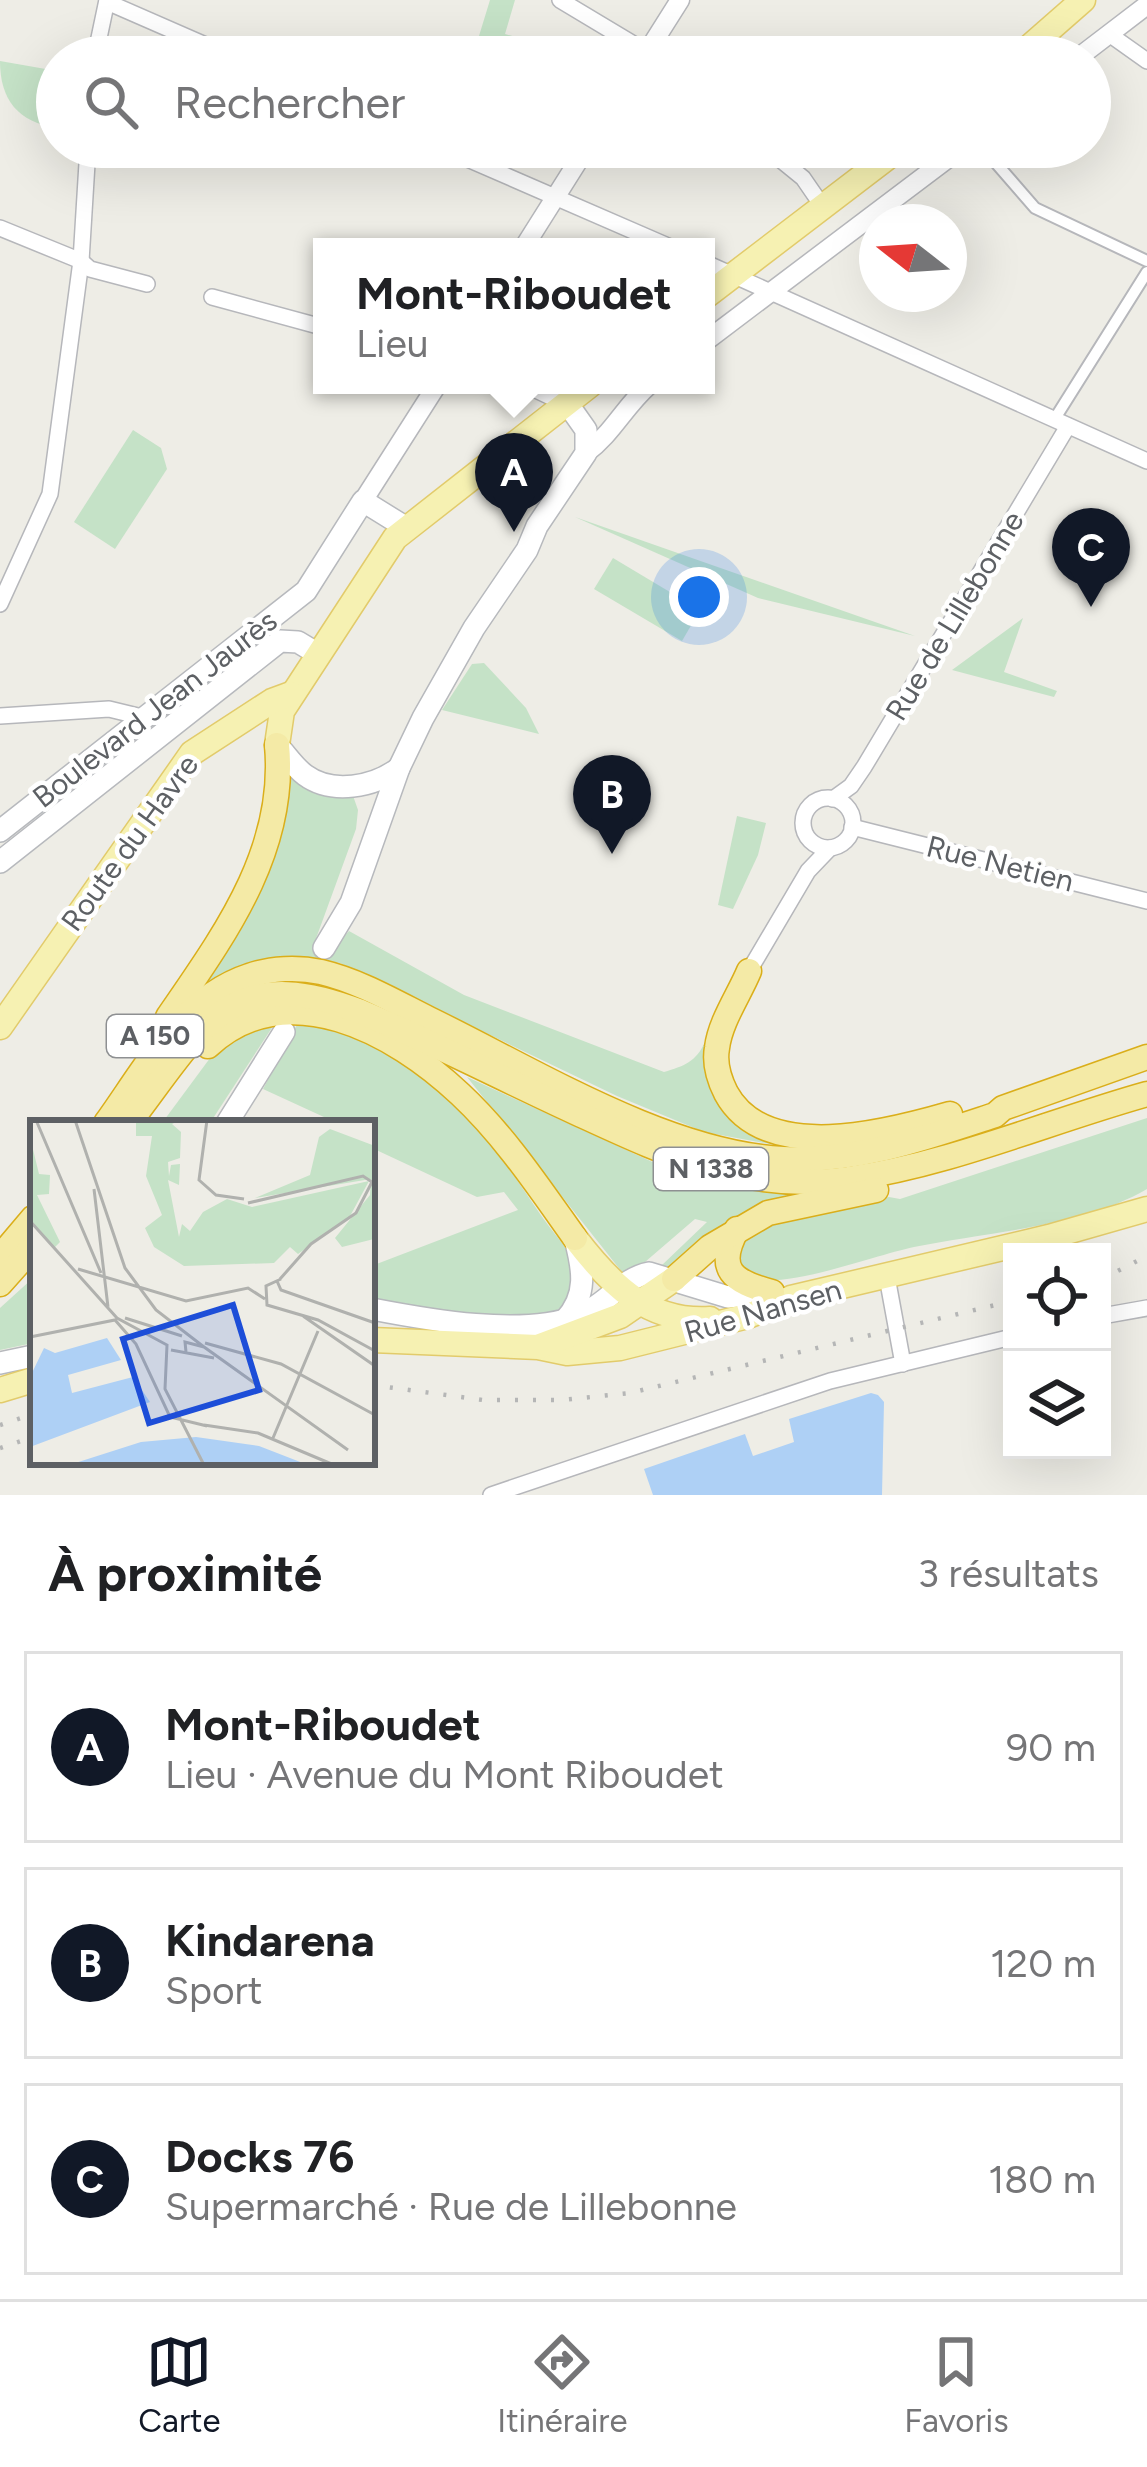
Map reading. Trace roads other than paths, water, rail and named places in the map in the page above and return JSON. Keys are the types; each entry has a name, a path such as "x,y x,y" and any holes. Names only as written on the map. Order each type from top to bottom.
{"highway":[{"name":"A 150","path":"97,1120 239,908 273,826 279,787 277,745"},
{"name":"N 1338","path":"108,1120 201,1000 247,976 298,969 368,989 656,1128 732,1152 780,1159 857,1156 933,1136 1137,1060"},
{"path":"748,971 719,1039 716,1060 731,1101 763,1127 804,1136 863,1134 991,1102 1003,1108"},
{"name":"N 1338","path":"253,997 278,991 335,1002 674,1158 734,1175 808,1183 847,1180 960,1154 1142,1095"},
{"name":"A 150","path":"132,1120 205,1026 253,997"},
{"path":"150,1120 207,1047 238,1022 280,1010 328,1016 417,1060 461,1095 496,1133 575,1238"},
{"path":"674,1279 737,1228 768,1214 875,1190 940,1167 960,1154"},
{"path":"0,1246 30,1211"},
{"path":"0,1257 30,1222"},
{"path":"737,1228 727,1257 732,1274 746,1285 782,1295"},
{"path":"0,1285 30,1254"}],"main road":[{"path":"1042,36 1083,0"},
{"path":"715,289 873,168"},
{"path":"399,768 377,783 323,784 298,770 277,745 279,718 405,527 578,394"},
{"path":"324,948 351,904 410,744 586,441 567,403"},
{"path":"363,501 405,527"},
{"name":"Boulevard Jean Jaurès","path":"0,831 310,586 363,501"},
{"name":"Boulevard Jean Jaurès","path":"0,862 280,641 298,642 318,654"},
{"name":"Route du Havre","path":"0,1028 192,753 272,701 291,694"},
{"path":"229,1120 284,1033"},
{"name":"Rue Nansen","path":"674,1279 728,1297 782,1295 886,1276 1147,1209"},
{"path":"575,1238 630,1297 667,1315 694,1320 748,1316"},
{"path":"565,1320 583,1286 575,1238"},
{"path":"375,1309 459,1322 565,1320 674,1279"},
{"name":"Rue Nansen","path":"375,1340 538,1347 567,1353 620,1348 748,1316 782,1295"},
{"path":"538,1347 593,1330 630,1297"},
{"path":"2,1380 30,1358"}],"street":[{"path":"560,0 618,36"},
{"path":"660,36 680,0"},
{"path":"100,36 107,1 185,36"},
{"path":"1105,36 1147,5"},
{"path":"1111,36 1147,61"},
{"path":"0,604 50,494 81,261 87,168"},
{"path":"488,168 649,238"},
{"path":"530,238 574,168"},
{"path":"791,168 823,206"},
{"path":"715,334 936,168"},
{"path":"1000,168 1035,208 1147,261"},
{"path":"0,228 90,269 147,284"},
{"path":"715,266 1147,461"},
{"path":"1061,423 1147,272"},
{"path":"212,297 313,325"},
{"path":"363,501 431,394"},
{"path":"548,394 567,403"},
{"path":"586,441 605,440 639,394"},
{"name":"Rue de Lillebonne","path":"833,799 850,786 876,748 1061,423"},
{"path":"0,716 109,709 142,717"},
{"path":"748,971 808,872 830,848 845,842 853,827 848,809 833,799 810,806 803,822 814,844 830,848"},
{"name":"Rue Netien","path":"853,827 1147,901"},
{"path":"886,1276 903,1364"},
{"path":"1111,1314 1147,1308"},
{"path":"491,1495 830,1382 1003,1339"}],"water":[{"path":"871,1393 884,1402 882,1495 653,1495 644,1469 745,1434 753,1456 794,1442 789,1419"}],"railway":[{"path":"1111,1274 1147,1256"},
{"path":"375,1385 483,1400 562,1400 630,1393 1003,1303"},
{"path":"0,1425 30,1415"},
{"path":"0,1448 30,1438"}],"place":[{"name":"Mont-Riboudet","path":"514,532"},
{"name":"Docks 76","path":"1091,607"},
{"name":"Kindarena","path":"612,854"}]}
